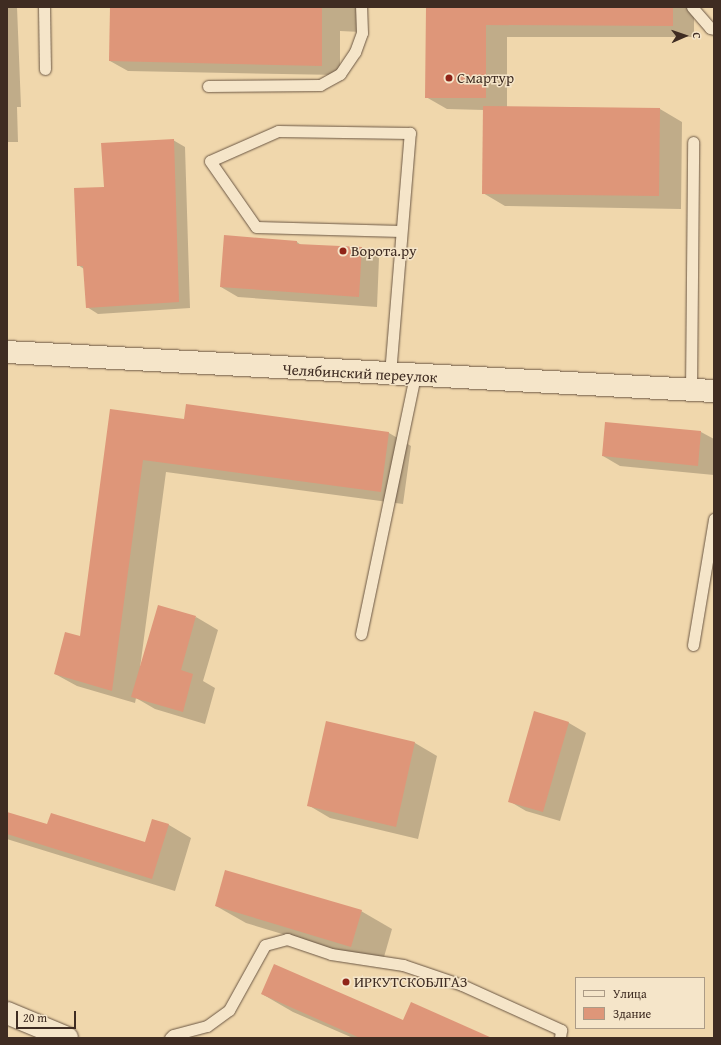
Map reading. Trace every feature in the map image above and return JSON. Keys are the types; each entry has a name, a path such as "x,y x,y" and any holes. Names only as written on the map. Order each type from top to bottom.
{"street":[{"name":"Челябинский переулок","path":"7,352 691,392 714,391"},
{"path":"7,1013 67,1038"}],"lane":[{"path":"44,7 46,69"},
{"path":"208,86 320,85 340,74 355,52 362,32 361,7"},
{"path":"692,7 710,28 714,29"},
{"path":"390,374 410,133 278,131 210,161 256,227 401,231"},
{"path":"691,392 693,142"},
{"path":"361,634 415,376"},
{"path":"693,645 714,519"},
{"path":"170,1038 172,1035 207,1026 229,1010 265,945 287,939 331,954 402,965 462,985 561,1030 560,1038"}],"building":[{"path":"110,7 322,7 322,66 109,61"},
{"path":"426,7 673,7 673,26 486,25 486,98 425,98"},
{"path":"483,106 660,108 659,196 482,194"},
{"path":"174,139 179,302 86,308 83,266 77,266 74,188 104,187 101,143"},
{"path":"224,235 297,241 297,244 362,247 359,297 220,287"},
{"path":"186,404 389,432 381,492 143,460 112,691 54,674 65,632 80,636 110,409 184,419"},
{"path":"605,422 701,431 698,466 602,456"},
{"path":"158,605 196,616 181,670 193,674 183,712 131,697"},
{"path":"534,711 569,722 543,812 508,802"},
{"path":"326,721 415,742 396,827 307,806"},
{"path":"7,812 47,824 51,813 145,842 152,819 169,824 152,879 7,834"},
{"path":"225,870 362,910 351,947 215,906"},
{"path":"274,964 403,1020 411,1002 492,1038 360,1038 261,994"}],"place":[{"name":"Смартур","path":"449,78"},
{"name":"Ворота.ру","path":"343,251"},
{"name":"ИРКУТСКОБЛГАЗ","path":"346,982"}]}
